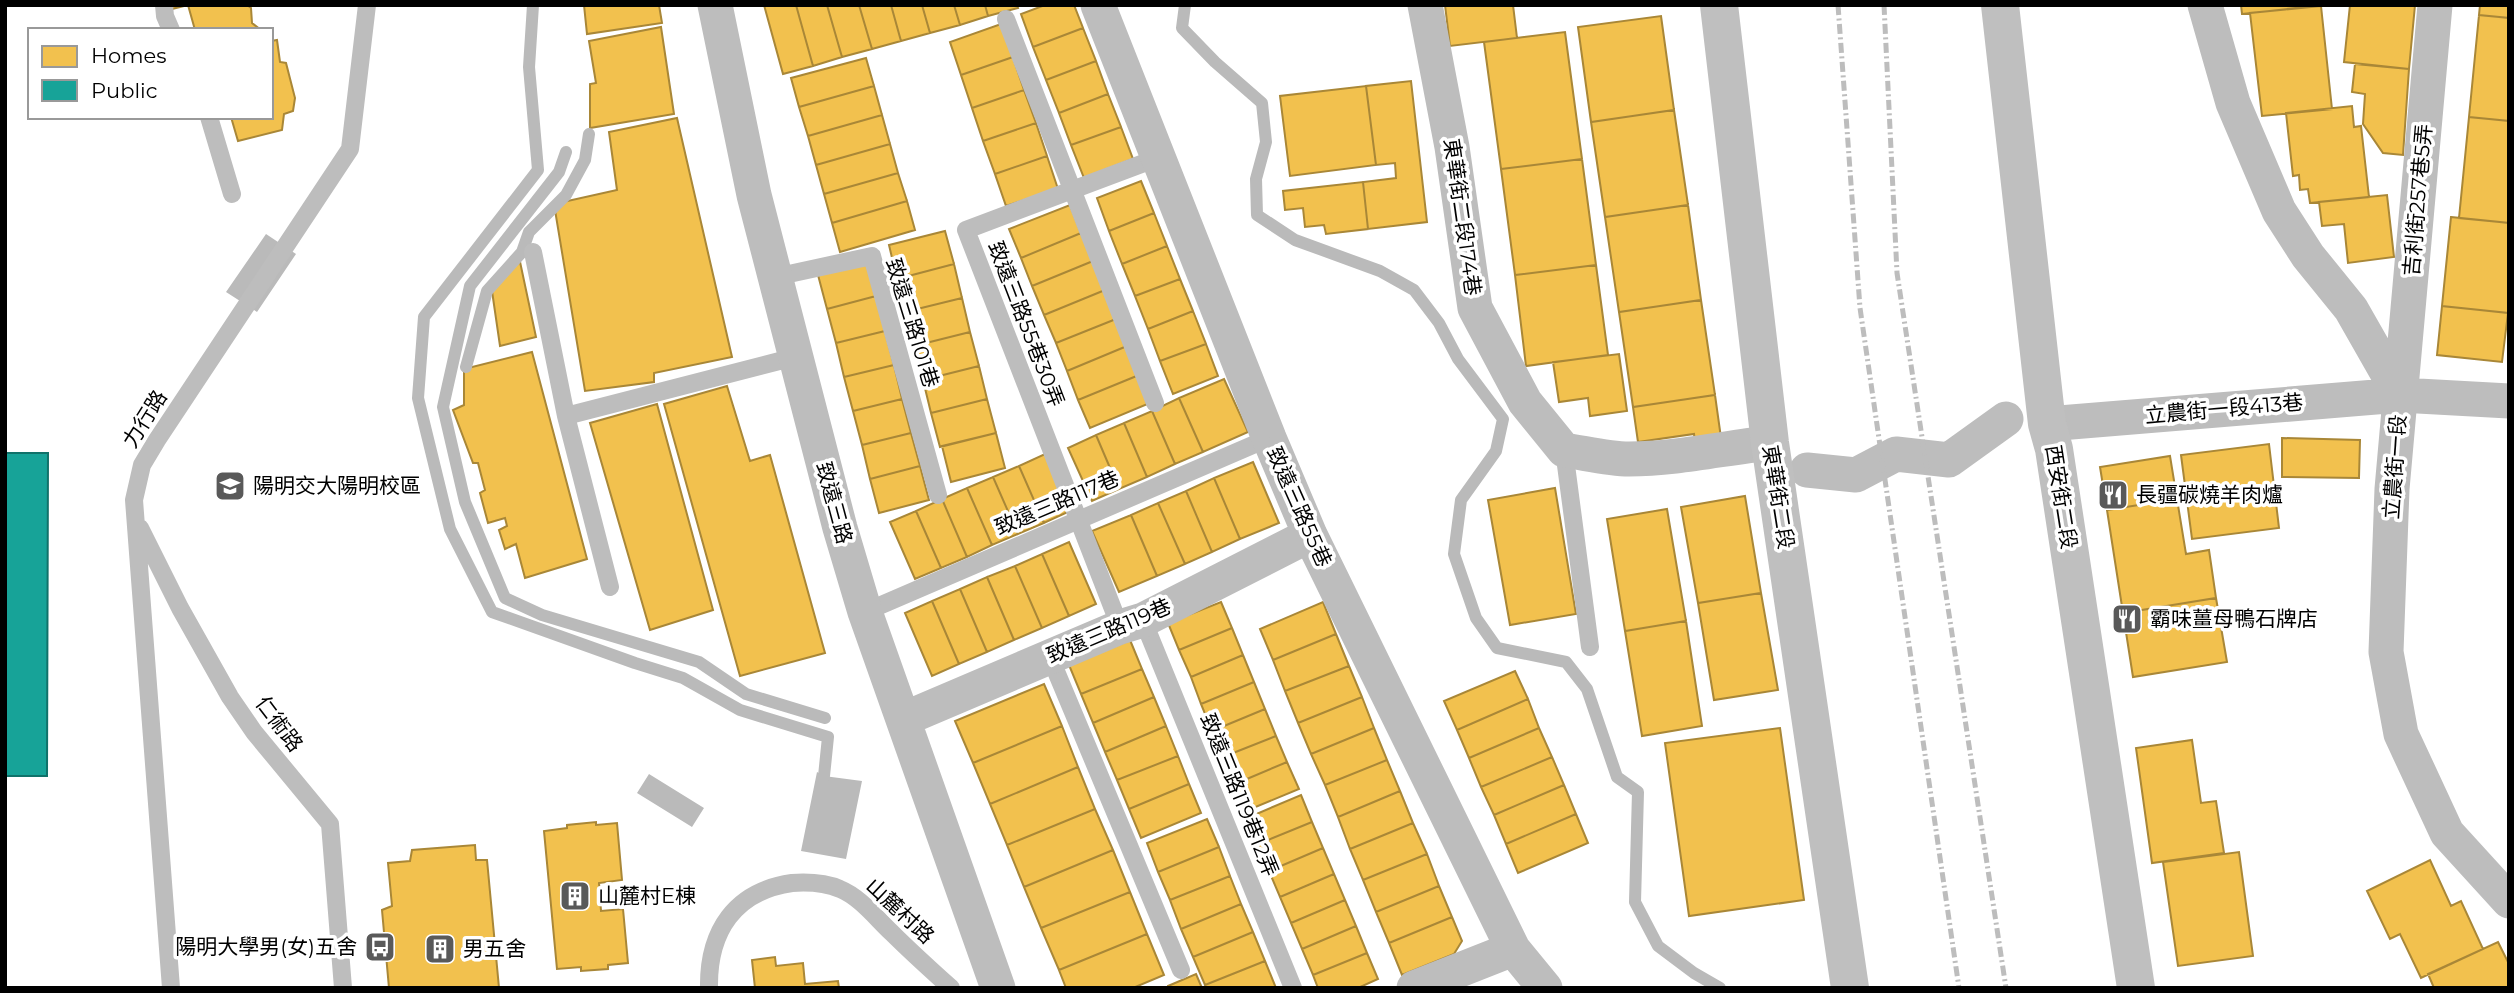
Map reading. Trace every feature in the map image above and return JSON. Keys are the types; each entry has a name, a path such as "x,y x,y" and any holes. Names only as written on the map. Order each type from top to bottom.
{"street":[{"name":"致遠三路","path":"715,5 754,195 840,528 865,612 998,988"},
{"name":"致遠三路55巷","path":"1098,5 1310,535 1513,949 1545,988"},
{"name":"東華街二段174巷","path":"1425,5 1452,147 1475,308 1525,402 1564,450"},
{"name":"東華街二段","path":"1718,5 1770,443 1850,988"},
{"name":"西安街二段","path":"2000,5 2047,424 2054,449 2136,988"},
{"name":"立農街一段","path":"2205,5 2233,103 2279,211 2308,256 2351,309 2400,395 2392,489 2386,652 2400,734 2447,833 2509,901"},
{"name":"吉利街257巷5弄","path":"2400,395 2435,5"},
{"name":"立農街一段413巷","path":"2047,424 2400,395 2509,401"},
{"path":"1807,470 1856,475 1896,454 1949,460 2006,419"},
{"path":"1564,450 1627,459 1703,454 1726,447 1770,443"},
{"name":"致遠三路119巷","path":"904,719 1131,623 1310,535"},
{"path":"1414,988 1513,949"}],"lane":[{"path":"164,5 165,16 171,28"},
{"name":"力行路","path":"171,988 134,500 142,465 157,440 350,149 367,5"},
{"path":"1006,19 1154,403"},
{"path":"210,119 232,194"},
{"name":"致遠三路55巷30弄","path":"1131,623 1077,519 966,230 1160,157"},
{"path":"533,252 566,416 610,587"},
{"name":"致遠三路101巷","path":"775,277 872,256 938,495"},
{"path":"566,416 795,357"},
{"name":"致遠三路117巷","path":"865,612 1269,438"},
{"path":"1564,450 1590,647"},
{"name":"仁術路","path":"136,519 180,608 230,697 254,732 330,824 343,988"},
{"name":"致遠三路119巷12弄","path":"1131,623 1293,988"},
{"path":"1051,657 1181,970"},
{"name":"山麓村路","path":"709,988 713,951 718,937 725,922 742,901 763,890 801,882 828,885 850,894 951,988"}],"shaded area":[{"path":"266,234 296,254 257,312 226,292"},
{"path":"817,772 824,776 862,781 846,859 801,851"},
{"path":"649,774 704,808 692,827 637,793"}],"building: Homes":[{"path":"171,5 188,5 172,9"},
{"path":"188,5 247,5 251,8 252,23 258,28 194,28"},
{"path":"584,5 659,5 662,23 587,34"},
{"path":"764,5 796,5 813,66 783,74"},
{"path":"796,5 827,5 842,57 813,66"},
{"path":"827,5 859,5 872,49 842,57"},
{"path":"859,5 891,5 901,41 872,49"},
{"path":"891,5 922,5 930,33 901,41"},
{"path":"922,5 954,5 960,25 930,33"},
{"path":"954,5 985,5 988,16 960,25"},
{"path":"985,5 1017,5 1018,8 988,16"},
{"path":"1045,5 1074,5 1083,28 1033,47 1021,14"},
{"path":"1445,5 1513,5 1517,38 1450,46"},
{"path":"2241,5 2305,5 2305,7 2242,14"},
{"path":"2350,5 2415,5 2409,69 2344,62"},
{"path":"2480,5 2509,5 2509,18 2479,15"},
{"path":"2321,6 2332,109 2262,116 2250,13"},
{"path":"2479,15 2509,18 2509,121 2469,117"},
{"path":"1661,16 1674,110 1591,122 1578,27"},
{"path":"1001,24 1013,57 961,75 950,42"},
{"path":"661,27 674,114 590,128 590,84 596,83 589,41"},
{"path":"1083,28 1096,61 1046,80 1033,47"},
{"path":"1565,32 1582,159 1501,169 1484,42"},
{"path":"277,40 280,62 286,63 295,98 293,111 284,114 282,130 238,141 232,119 273,119 273,41"},
{"path":"1013,57 1024,90 972,108 961,75"},
{"path":"866,58 874,86 799,107 791,78"},
{"path":"1096,61 1108,94 1059,113 1046,80"},
{"path":"2355,64 2409,69 2403,155 2383,153 2363,124 2365,94 2352,92"},
{"path":"1411,81 1427,222 1368,229 1363,182 1396,178 1395,163 1376,165 1366,86"},
{"path":"874,86 882,115 808,136 799,107"},
{"path":"1366,86 1376,165 1290,176 1280,96"},
{"path":"1024,90 1036,123 983,141 972,108"},
{"path":"1108,94 1121,127 1071,145 1059,113"},
{"path":"2352,106 2354,127 2361,126 2369,197 2310,203 2308,189 2300,190 2299,175 2293,176 2286,113"},
{"path":"1674,110 1688,205 1605,217 1591,122"},
{"path":"882,115 890,144 816,165 808,136"},
{"path":"2469,117 2509,121 2509,223 2459,218"},
{"path":"677,118 732,357 654,373 654,382 585,391 554,204 617,190 609,132"},
{"path":"1036,123 1047,156 995,174 983,141"},
{"path":"1121,127 1133,159 1084,178 1071,145"},
{"path":"890,144 898,173 824,194 816,165"},
{"path":"1047,156 1058,189 1006,206 995,174"},
{"path":"1582,159 1596,265 1515,275 1501,169"},
{"path":"898,173 907,201 832,223 824,194"},
{"path":"1141,181 1154,213 1109,231 1097,198"},
{"path":"1363,182 1368,229 1326,234 1324,225 1305,227 1303,208 1285,210 1283,191"},
{"path":"2387,195 2394,257 2348,263 2344,224 2322,226 2319,202"},
{"path":"907,201 915,230 840,252 832,223"},
{"path":"1070,205 1081,233 1021,258 1009,229"},
{"path":"1688,205 1701,300 1619,312 1605,217"},
{"path":"1154,213 1167,246 1122,264 1109,231"},
{"path":"2451,217 2509,223 2508,313 2442,306"},
{"path":"945,231 954,264 897,279 889,245"},
{"path":"1081,233 1093,261 1032,286 1021,258"},
{"path":"1167,246 1180,279 1135,296 1122,264"},
{"path":"519,257 536,337 500,346 492,291"},
{"path":"1093,261 1105,290 1044,315 1032,286"},
{"path":"868,262 876,296 827,309 818,275"},
{"path":"954,264 962,298 905,312 897,279"},
{"path":"1596,265 1608,355 1526,366 1515,275"},
{"path":"1180,279 1193,311 1148,329 1135,296"},
{"path":"1105,290 1116,319 1056,343 1044,315"},
{"path":"876,296 885,331 836,343 827,309"},
{"path":"962,298 970,332 914,346 905,312"},
{"path":"1701,300 1715,395 1633,407 1619,312"},
{"path":"2442,306 2508,313 2502,362 2437,355"},
{"path":"1193,311 1206,344 1160,361 1148,329"},
{"path":"1116,319 1127,346 1067,371 1056,343"},
{"path":"885,331 894,365 844,377 836,343"},
{"path":"970,332 979,366 923,380 914,346"},
{"path":"1206,344 1218,376 1173,394 1160,361"},
{"path":"1127,346 1139,375 1078,400 1067,371"},
{"path":"532,352 587,559 525,578 516,544 505,549 499,530 507,526 505,518 488,523 480,493 485,490 478,463 473,463 453,410 464,405 464,369"},
{"path":"1619,354 1627,411 1590,416 1588,398 1559,402 1553,362"},
{"path":"894,365 902,399 853,411 844,377"},
{"path":"979,366 987,399 931,413 923,380"},
{"path":"1139,375 1150,403 1090,428 1078,400"},
{"path":"1224,379 1248,432 1203,452 1179,398"},
{"path":"727,386 750,461 770,455 825,653 740,676 664,404"},
{"path":"1715,395 1722,445 1696,449 1694,434 1638,442 1633,407"},
{"path":"1179,398 1203,452 1175,464 1152,411"},
{"path":"902,399 911,433 862,445 853,411"},
{"path":"987,399 996,433 940,447 931,413"},
{"path":"657,404 713,610 650,630 590,423"},
{"path":"1152,411 1175,464 1147,477 1124,423"},
{"path":"1124,423 1147,477 1119,489 1096,435"},
{"path":"911,433 920,466 870,479 862,445"},
{"path":"996,433 1005,468 951,482 942,446"},
{"path":"1096,435 1119,489 1092,501 1068,448"},
{"path":"2282,438 2360,440 2359,478 2282,477"},
{"path":"2269,444 2279,528 2192,539 2181,455"},
{"path":"1045,454 1070,511 1044,523 1019,466"},
{"path":"2170,456 2177,499 2107,510 2100,467"},
{"path":"1253,462 1279,523 1240,539 1214,478"},
{"path":"920,466 929,500 879,513 870,479"},
{"path":"1019,466 1044,523 1018,534 993,477"},
{"path":"993,477 1018,534 992,545 967,488"},
{"path":"1214,478 1240,539 1212,552 1186,491"},
{"path":"967,488 992,545 967,557 942,499"},
{"path":"1555,488 1576,614 1510,625 1488,500"},
{"path":"1186,491 1212,552 1185,564 1158,503"},
{"path":"1745,496 1761,593 1698,603 1681,507"},
{"path":"942,499 967,557 941,568 916,511"},
{"path":"2177,499 2186,554 2209,550 2216,598 2123,613 2107,510"},
{"path":"1158,503 1185,564 1157,576 1131,515"},
{"path":"1667,509 1686,621 1625,631 1607,519"},
{"path":"916,511 941,568 915,579 890,522"},
{"path":"1131,515 1157,576 1119,592 1092,531"},
{"path":"1069,542 1096,604 1069,616 1042,554"},
{"path":"1042,554 1069,616 1042,628 1015,566"},
{"path":"1015,566 1042,628 1014,640 987,577"},
{"path":"987,577 1014,640 987,652 960,589"},
{"path":"960,589 987,652 959,664 932,601"},
{"path":"1761,593 1778,690 1714,700 1698,603"},
{"path":"2216,598 2227,662 2133,677 2123,613"},
{"path":"932,601 959,664 932,676 905,613"},
{"path":"1221,602 1232,628 1179,650 1168,623"},
{"path":"1323,602 1336,634 1273,660 1260,629"},
{"path":"1686,621 1702,726 1642,736 1625,631"},
{"path":"1232,628 1243,655 1191,677 1179,650"},
{"path":"1336,634 1349,666 1285,691 1273,660"},
{"path":"1130,640 1142,669 1081,694 1069,665"},
{"path":"1243,655 1254,682 1201,704 1191,677"},
{"path":"1349,666 1362,697 1298,723 1285,691"},
{"path":"1142,669 1154,697 1093,723 1081,694"},
{"path":"1515,671 1528,699 1457,730 1444,701"},
{"path":"1254,682 1265,709 1212,731 1201,704"},
{"path":"1044,684 1062,726 973,763 955,721"},
{"path":"1154,697 1166,726 1105,752 1093,723"},
{"path":"1362,697 1374,728 1311,754 1298,723"},
{"path":"1528,699 1539,728 1469,758 1457,730"},
{"path":"1265,709 1276,736 1223,757 1212,731"},
{"path":"1062,726 1078,767 990,804 973,763"},
{"path":"1166,726 1178,756 1117,780 1105,752"},
{"path":"1374,728 1387,760 1325,785 1311,754"},
{"path":"1539,728 1552,757 1481,787 1469,758"},
{"path":"1780,728 1804,900 1689,916 1665,743"},
{"path":"1276,736 1287,762 1235,784 1223,757"},
{"path":"2192,740 2201,803 2216,801 2224,853 2152,863 2136,748"},
{"path":"1178,756 1189,784 1129,809 1117,780"},
{"path":"1552,757 1564,785 1494,815 1481,787"},
{"path":"1387,760 1400,791 1338,817 1325,785"},
{"path":"1287,762 1299,789 1246,811 1235,784"},
{"path":"1078,767 1095,809 1007,845 990,804"},
{"path":"1189,784 1201,813 1141,838 1129,809"},
{"path":"1564,785 1576,814 1506,844 1494,815"},
{"path":"1400,791 1413,823 1350,849 1338,817"},
{"path":"1301,795 1312,822 1258,844 1247,818"},
{"path":"1095,809 1113,850 1024,887 1007,845"},
{"path":"1576,814 1588,843 1518,873 1506,844"},
{"path":"1207,819 1219,847 1158,872 1147,843"},
{"name":"山麓村E棟","path":"596,822 596,825 617,823 622,880 599,883 601,911 623,909 628,963 608,965 608,969 557,969 544,831"},
{"path":"1312,822 1323,848 1269,871 1258,844"},
{"path":"1413,823 1427,854 1363,880 1350,849"},
{"name":"男五舍","path":"475,845 476,860 487,860 499,988 389,988 382,910 392,906 388,863 410,861 412,850"},
{"path":"1219,847 1230,876 1170,900 1158,872"},
{"path":"1323,848 1334,874 1280,897 1269,871"},
{"path":"1113,850 1130,892 1041,928 1024,887"},
{"path":"2239,852 2253,956 2178,966 2163,862"},
{"path":"1427,854 1439,886 1376,912 1363,880"},
{"path":"2430,860 2451,906 2461,901 2483,949 2421,978 2400,934 2390,939 2367,891"},
{"path":"1334,874 1345,900 1291,923 1280,897"},
{"path":"1230,876 1241,904 1181,929 1170,900"},
{"path":"1439,886 1452,917 1389,943 1376,912"},
{"path":"1130,892 1147,934 1059,970 1041,928"},
{"path":"1345,900 1356,926 1302,949 1291,923"},
{"path":"1241,904 1253,932 1193,957 1181,929"},
{"path":"1452,917 1462,941 1454,954 1402,975 1389,943"},
{"path":"1356,926 1367,953 1313,975 1302,949"},
{"path":"1253,932 1265,961 1205,985 1193,957"},
{"path":"1147,934 1164,975 1133,988 1066,988 1059,970"},
{"path":"2498,942 2509,964 2509,988 2434,988 2428,974"},
{"path":"1367,953 1378,979 1358,988 1318,988 1313,975"},
{"path":"775,957 776,966 803,963 805,984 838,981 839,988 755,988 752,960"},
{"path":"1265,961 1276,988 1206,988 1205,985"},
{"path":"1196,974 1202,988 1168,988 1168,986"}],"building: Public":[{"path":"5,453 48,453 47,776 5,776"}],"waterway":[{"path":"533,5 529,67 538,170 424,317 418,398 450,529 492,612 683,678 740,710 828,737 824,776"},
{"path":"1185,5 1182,28 1215,62 1262,103 1266,142 1256,179 1257,215 1295,240 1380,271 1414,290 1439,323 1458,359 1503,419 1496,451 1461,500 1454,554 1476,618 1497,648 1566,662 1587,689 1617,777 1638,792 1635,902 1658,946 1694,973 1720,988"},
{"path":"466,367 487,291 522,252 529,232 566,195 585,160 589,134"},
{"path":"566,152 559,172 470,286 443,407 465,502 505,598 542,615 699,662 746,694 825,718"}],"railway":[{"path":"1838,5 1860,308 1959,988"},
{"path":"1884,5 1897,273 2006,988"}],"place":[{"name":"陽明交大陽明校區","path":"230,486"},
{"name":"長疆碳燒羊肉爐","path":"2113,495"},
{"name":"霸味薑母鴨石牌店","path":"2127,619"},
{"name":"山麓村E棟","path":"575,896"},
{"name":"陽明大學男(女)五舍","path":"380,947"},
{"name":"男五舍","path":"440,949"}]}
